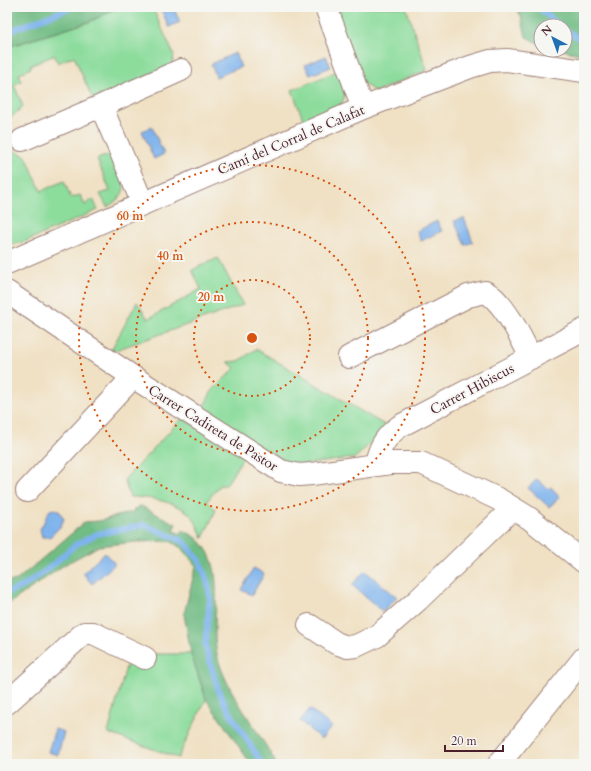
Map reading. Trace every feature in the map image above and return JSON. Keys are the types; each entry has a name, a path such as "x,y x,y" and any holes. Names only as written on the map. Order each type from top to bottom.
{"street":[{"path":"326,7 363,108"},
{"name":"Camí del Corral de Calafat","path":"7,262 363,108 490,61 507,60 584,71"},
{"path":"22,140 181,70"},
{"path":"101,106 143,204"},
{"name":"Carrer Cadireta de Pastor","path":"7,292 133,377 281,471 299,475 376,464 421,462 498,499 513,508 551,534 584,562"},
{"path":"349,357 468,296 485,292 490,294 500,306 531,358"},
{"name":"Carrer Hibiscus","path":"376,464 381,445 400,426 584,330"},
{"path":"27,491 133,377"},
{"path":"309,625 336,643 347,647 356,646 377,636 418,600 513,508"},
{"path":"7,703 84,633 93,633 145,658"},
{"path":"499,764 584,658"}],"green space":[{"path":"7,7 119,7 89,22 7,47"},
{"path":"119,7 152,7 174,55 172,65 93,100 74,56 58,63 54,55 30,66 31,68 19,74 21,81 14,85 23,106 9,120 7,115 7,47 89,22"},
{"path":"334,7 406,7 427,70 375,92 361,81"},
{"path":"516,7 584,7 584,55 573,52 573,18 533,18 533,41 526,37 521,16"},
{"path":"340,70 345,93 340,106 334,110 304,122 292,90"},
{"path":"9,146 18,153 26,156 41,191 64,181 71,198 80,195 85,205 93,199 98,210 24,242 7,246 7,147"},
{"path":"112,154 124,184 124,190 116,201 107,207 100,194 110,191 97,159"},
{"path":"218,258 243,305 110,352 137,302 148,319 201,289 192,270"},
{"path":"256,349 388,427 355,458 293,466 201,412 212,391 235,368 228,362 239,361"},
{"path":"182,418 244,456 226,485 220,485 207,501 216,510 203,538 193,518 188,513 173,504 155,499 130,497 124,480"},
{"path":"141,506 176,524 173,530 180,534 183,530 196,537 208,552 216,579 215,640 221,668 235,696 276,764 251,764 206,699 191,654 184,614 196,566 183,549 170,541 135,542 99,546 64,565 7,605 7,582 17,580 85,522 99,521 132,512 137,507"},
{"path":"191,654 206,699 178,758 108,733 129,656"}],"water":[{"path":"160,7 173,7 180,22 169,27"},
{"path":"235,53 241,67 216,77 211,64"},
{"path":"326,56 331,67 310,75 305,65"},
{"path":"152,127 164,154 154,159 142,131"},
{"path":"464,218 473,242 465,245 454,221"},
{"path":"437,221 442,231 421,241 417,231"},
{"path":"537,479 548,489 551,487 560,497 549,507 528,488"},
{"path":"55,509 59,511 64,519 60,527 50,537 42,537 40,529 50,510"},
{"path":"105,553 115,564 92,584 83,573"},
{"path":"254,568 264,574 252,595 241,590"},
{"path":"365,571 397,597 383,612 352,585"},
{"path":"310,709 332,727 321,739 300,721"},
{"path":"55,729 64,732 58,755 48,752"}],"waterway":[{"path":"7,32 73,7"},
{"path":"538,7 551,18"},
{"path":"573,35 584,41"},
{"path":"7,593 24,586 48,569 75,545 97,534 144,525 183,541 200,561 208,584 210,598 205,645 218,689 226,706 262,764"}]}
